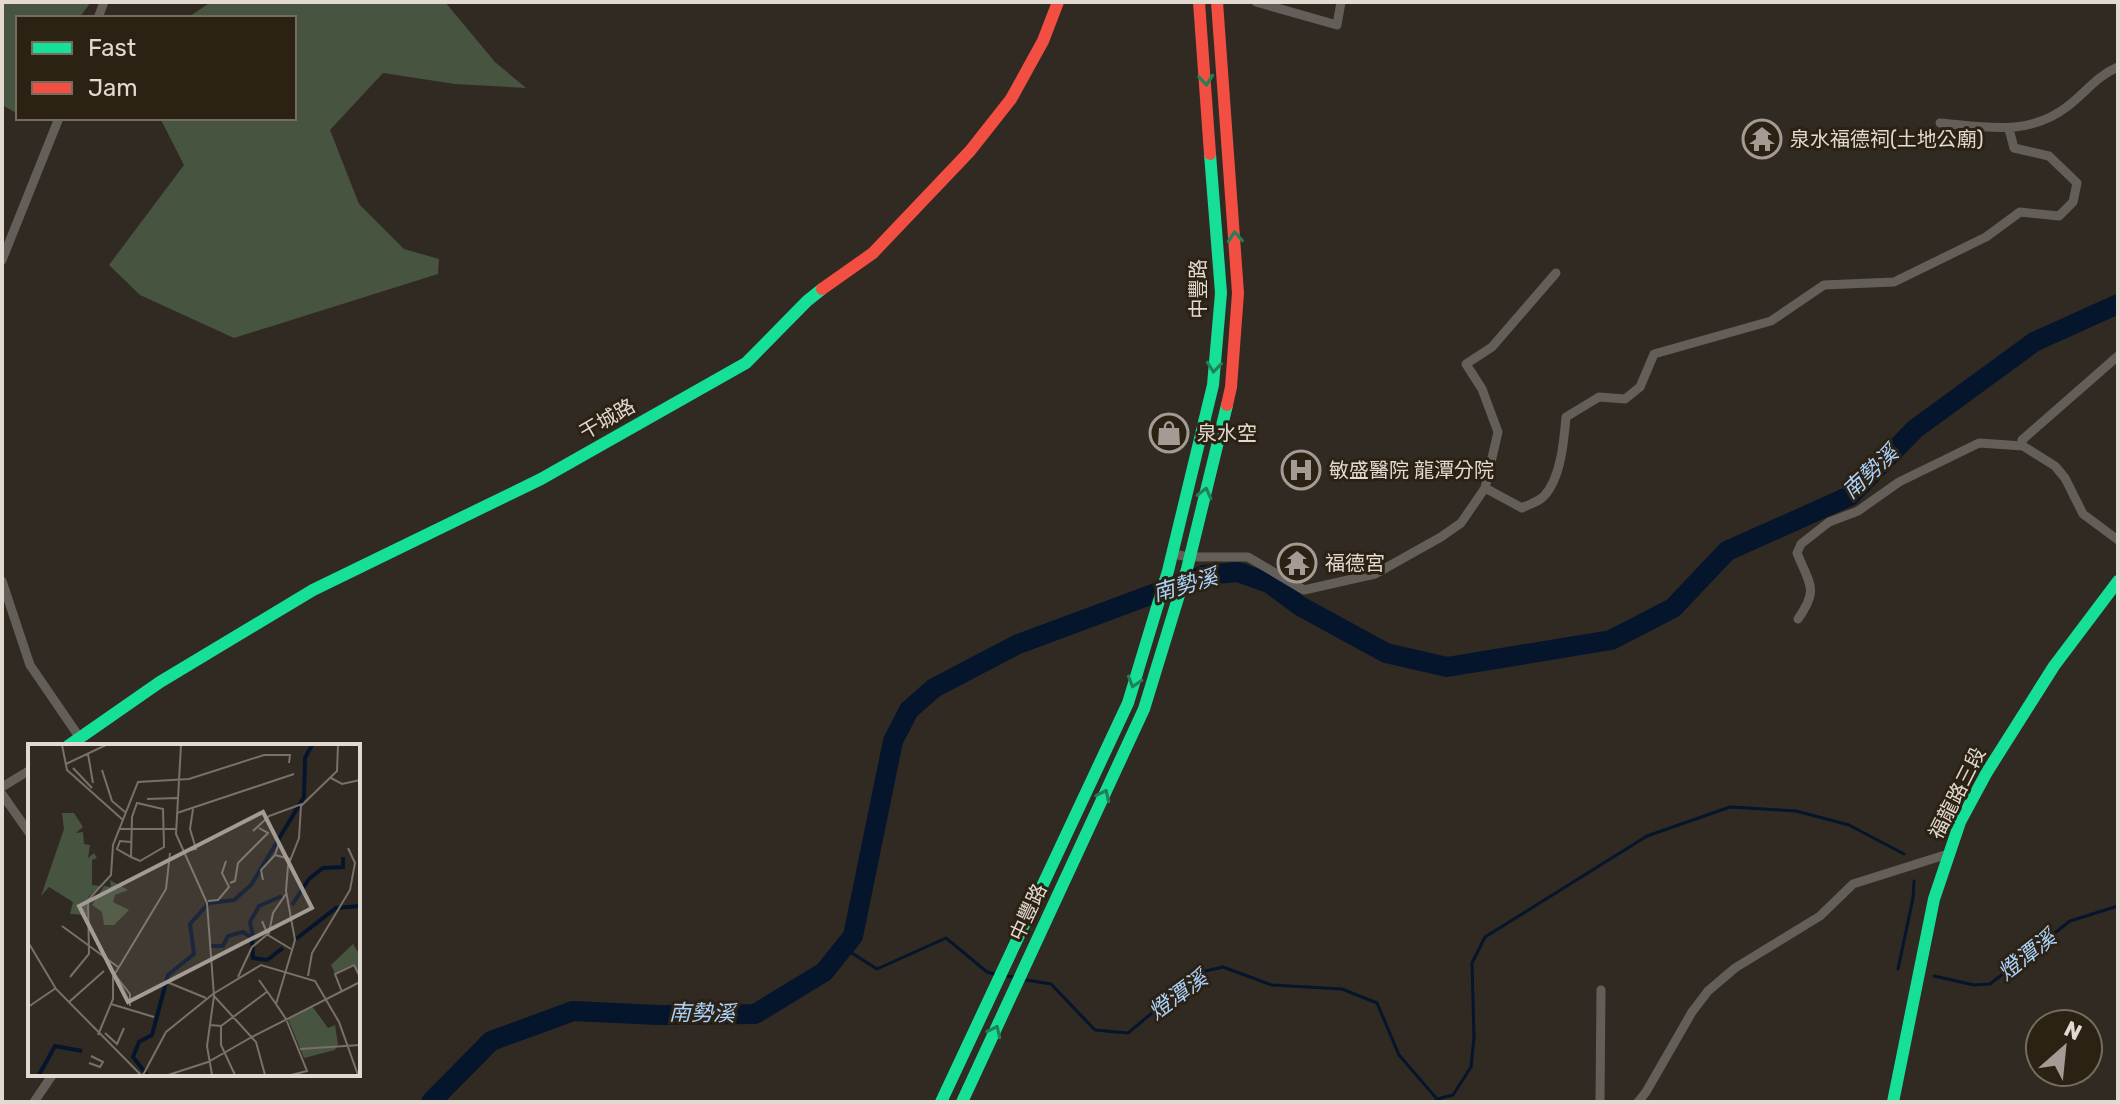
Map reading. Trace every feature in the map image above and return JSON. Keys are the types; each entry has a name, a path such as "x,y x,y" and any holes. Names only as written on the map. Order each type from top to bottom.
{"main road":[{"name":"干城路","path":"71,744 160,682 313,590 541,479 746,363 807,301 873,253 970,151 1011,99 1043,41 1058,2"},
{"name":"中豐路","path":"941,1102 1128,703 1173,554 1213,385 1221,293 1199,2"},
{"name":"中豐路","path":"962,1102 1144,709 1178,603 1231,387 1238,293 1217,2"},
{"name":"福龍路三段","path":"1893,1102 1920,959 1948,854 1960,822 2023,715 2118,581"},
{"path":"1041,888 1058,895"}],"street":[{"path":"1256,2 1337,25 1341,2"},
{"path":"1940,123 2009,129 2030,125 2068,106 2095,80 2118,67"},
{"path":"2,260 58,120"},
{"path":"1485,488 1522,508 1543,498 1553,482 1565,436 1566,417 1599,397 1625,399 1640,387 1654,354 1771,321 1824,285 1894,282 1986,237 2020,212 2059,216 2073,202 2077,183 2049,156 2014,148 2009,129"},
{"path":"1173,554 1188,563 1248,557 1304,590 1375,574 1461,523 1485,488 1498,432 1482,389 1466,364 1492,347 1556,273"},
{"path":"2023,446 2022,440 2118,356"},
{"path":"1798,619 1811,601 1811,586 1797,553 1801,544 1829,522 1858,511 1899,482 1979,443 2023,446 2055,466 2065,478 2083,514 2118,540"},
{"path":"2,581 30,665 80,738"},
{"path":"2,787 28,771"},
{"path":"2,794 28,831"},
{"path":"1638,1102 1692,1012 1708,991 1735,968 1820,916 1853,884 1948,854"},
{"path":"1600,1102 1601,990"},
{"path":"34,1102 52,1076"}],"green space":[{"path":"2,2 91,2 80,16 16,16 16,113 2,105"},
{"path":"211,2 445,2 495,62 526,88 455,84 383,73 330,130 359,204 404,249 439,259 438,274 234,338 140,295 109,265 184,165 161,120 296,120 296,16 190,16"}],"waterway":[{"name":"南勢溪","path":"431,1102 491,1041 573,1011 658,1015 755,1014 824,972 853,936 893,741 909,710 934,688 1016,645 1204,575 1238,572 1269,583 1300,606 1386,653 1447,667 1611,640 1673,608 1727,551 1850,496 1915,429 2034,342 2118,304"},
{"path":"1437,1099 1453,1095 1471,1067 1474,1037 1472,963 1485,937 1647,836 1730,807 1796,811 1849,825 1904,854"},
{"name":"燈潭溪","path":"1898,969 1914,881"},
{"name":"燈潭溪","path":"1934,976 1974,985 1990,984 2070,921 2118,906"},
{"name":"燈潭溪","path":"844,948 877,969 946,938 987,972 994,974"},
{"name":"燈潭溪","path":"1026,980 1051,984 1095,1030 1128,1033 1201,972 1223,967 1272,985 1342,989 1377,1003 1399,1055 1437,1099 1434,1102"},
{"name":"燈潭溪","path":"1007,976 1013,977"}],"traffic: fast":[{"path":"941,1102 1128,703 1168,571 1213,385 1221,293 1210,154"},
{"path":"71,744 160,682 313,590 541,479 746,363 822,289"},
{"path":"962,1102 1144,709 1187,569 1227,405"},
{"path":"1893,1102 1934,899 1960,822 1987,772 2054,666 2118,581"}],"traffic: jam":[{"path":"822,289 873,253 970,151 1011,99 1043,41 1058,2"},
{"path":"1199,2 1210,154"},
{"path":"1217,2 1238,293 1227,405"}],"place":[{"name":"泉水福德祠(土地公廟)","path":"1762,139"},
{"name":"泉水空","path":"1169,433"},
{"name":"敏盛醫院 龍潭分院","path":"1301,470"},
{"name":"福德宮","path":"1297,563"}]}
